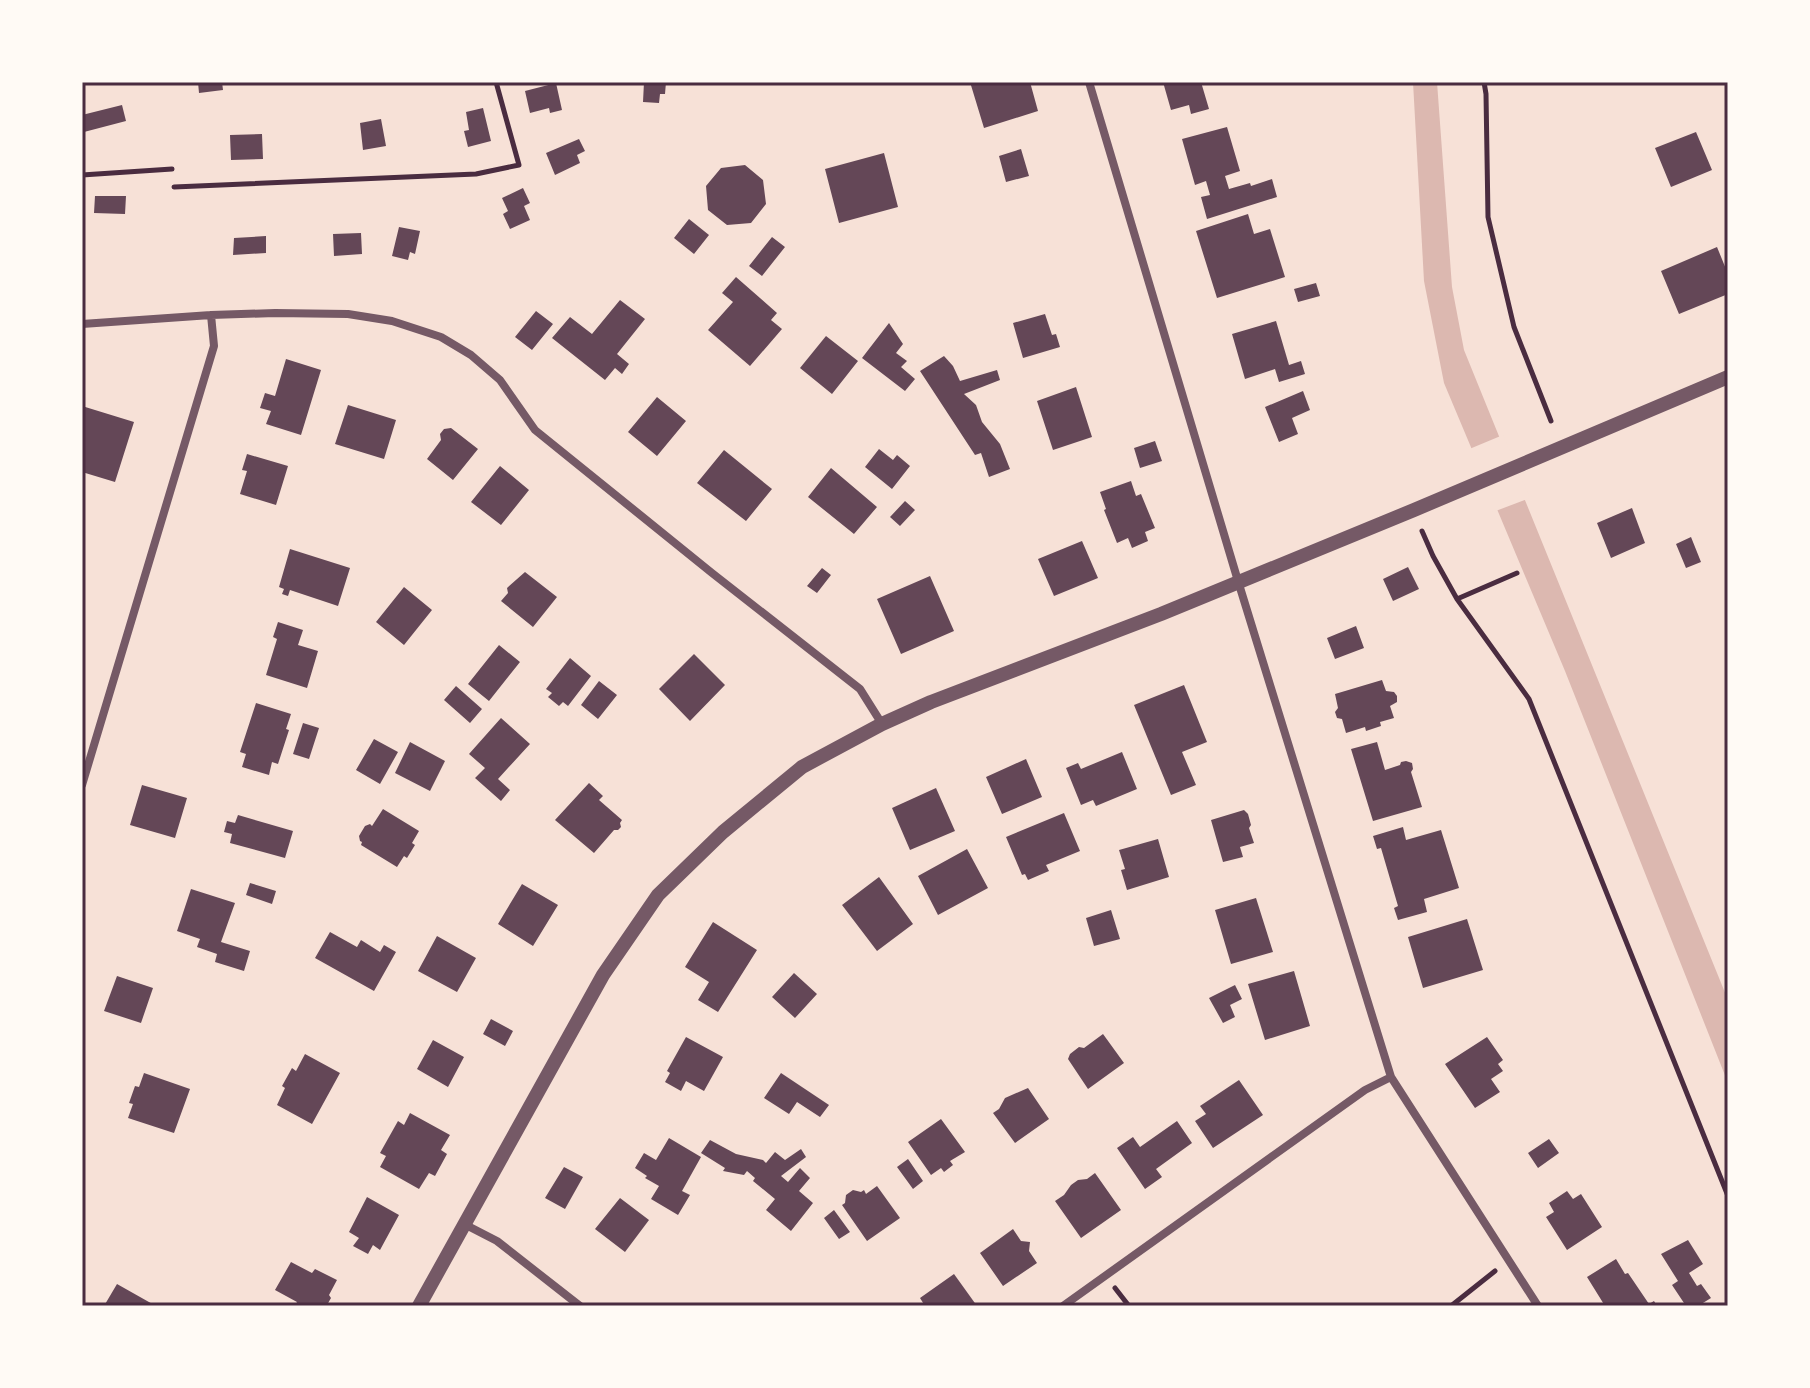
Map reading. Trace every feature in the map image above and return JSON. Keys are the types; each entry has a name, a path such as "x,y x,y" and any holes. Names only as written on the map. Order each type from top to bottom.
{"street":[{"path":"1089,82 1391,1077 1538,1306"},
{"path":"82,324 211,315 348,314 392,321 441,337 471,355 500,380 535,430 860,689 882,724"},
{"path":"82,785 214,346 211,315"},
{"path":"419,1306 603,975 658,895 723,832 802,767 882,724 931,702 1146,619 1728,377"},
{"path":"1063,1306 1365,1090 1391,1077"},
{"path":"464,1224 497,1241 580,1306"}],"path":[{"path":"174,187 476,174 519,165 496,82"},
{"path":"1484,82 1488,217 1514,327 1551,421"},
{"path":"82,175 172,169"},
{"path":"1422,531 1457,599 1529,699 1728,1196"},
{"path":"1457,599 1517,573"},
{"path":"1451,1306 1509,1261"}],"shaded area":[{"path":"1413,82 1437,82 1452,287 1464,350 1728,1000 1728,1083 1565,671 1444,383 1424,281"}],"pier":[{"path":"1503,435 1530,498 1493,512 1467,450"}],"building":[{"path":"198,82 222,82 223,90 199,93"},
{"path":"644,82 666,82 665,94 660,94 659,103 643,102"},
{"path":"970,82 1030,82 1038,111 984,128"},
{"path":"1163,82 1201,82 1209,109 1191,114 1189,105 1171,110"},
{"path":"556,83 562,110 550,113 549,108 530,113 525,91"},
{"path":"122,105 126,121 84,132 82,115"},
{"path":"483,108 491,141 468,147 464,131 469,130 466,112"},
{"path":"381,119 386,146 363,150 360,123"},
{"path":"1227,127 1240,171 1225,176 1229,189 1272,179 1277,197 1207,219 1201,197 1210,195 1206,181 1195,185 1182,139"},
{"path":"1696,132 1712,170 1671,187 1655,148"},
{"path":"262,134 263,159 231,160 230,135"},
{"path":"579,139 585,151 577,155 580,163 555,175 546,153"},
{"path":"1021,149 1029,176 1006,182 999,156"},
{"path":"884,153 898,207 839,223 825,169"},
{"path":"745,165 763,180 766,204 751,223 727,225 708,210 706,186 721,168"},
{"path":"523,188 530,203 524,206 530,220 510,229 503,214 508,211 502,198"},
{"path":"95,196 126,196 125,214 94,213"},
{"path":"1248,214 1254,234 1270,229 1285,277 1217,298 1196,231"},
{"path":"689,219 709,235 694,254 674,238"},
{"path":"399,227 420,231 415,254 410,252 408,260 392,256"},
{"path":"361,233 362,254 334,256 333,234"},
{"path":"266,236 266,253 233,255 234,238"},
{"path":"772,237 785,247 762,276 749,266"},
{"path":"1717,247 1728,274 1728,294 1679,314 1661,271"},
{"path":"736,277 777,313 771,320 782,329 750,366 708,330 733,302 722,293"},
{"path":"1316,283 1320,296 1298,302 1294,289"},
{"path":"620,300 645,319 617,354 629,364 622,374 615,368 605,380 552,338 570,317 592,334"},
{"path":"536,311 553,324 532,350 515,337"},
{"path":"1045,314 1060,347 1023,358 1013,323"},
{"path":"1276,321 1289,365 1301,361 1305,374 1279,382 1275,369 1245,379 1232,334"},
{"path":"889,323 903,344 896,353 907,361 901,367 915,379 905,391 862,358"},
{"path":"826,336 858,361 832,394 800,368"},
{"path":"944,356 960,381 997,370 1000,380 964,394 976,405 982,422 1000,444 1010,469 989,477 981,453 975,455 920,371"},
{"path":"286,359 321,370 301,435 266,424 271,411 260,408 265,393 275,396"},
{"path":"1076,387 1092,437 1053,450 1037,401"},
{"path":"1303,391 1310,410 1292,418 1298,434 1279,442 1265,407"},
{"path":"657,397 686,421 657,456 628,432"},
{"path":"348,405 396,420 384,459 335,444"},
{"path":"82,406 134,422 115,482 82,472"},
{"path":"451,428 478,449 453,480 427,459 441,440 440,434 444,429"},
{"path":"1155,441 1162,461 1140,468 1134,448"},
{"path":"879,449 893,460 897,455 910,466 892,489 865,467"},
{"path":"724,450 772,489 746,521 697,483"},
{"path":"247,454 288,466 276,505 240,494 247,471 242,470"},
{"path":"500,466 529,490 501,525 471,502"},
{"path":"831,468 877,507 854,534 808,497"},
{"path":"1131,481 1136,496 1141,494 1155,528 1145,532 1148,541 1132,548 1128,538 1117,543 1100,492"},
{"path":"905,501 915,510 900,526 890,517"},
{"path":"1632,508 1645,543 1611,558 1597,523"},
{"path":"1691,537 1701,562 1686,568 1676,544"},
{"path":"1082,541 1098,578 1054,596 1038,559"},
{"path":"290,549 350,568 338,606 290,590 288,596 282,594 284,589 279,587"},
{"path":"1408,567 1419,589 1393,601 1383,579"},
{"path":"822,568 831,575 817,593 807,586"},
{"path":"525,572 557,597 533,627 501,601 508,593 507,588"},
{"path":"930,576 954,631 901,654 877,599"},
{"path":"404,587 432,610 404,645 376,622"},
{"path":"278,622 303,630 298,645 318,651 307,688 266,675 277,639 273,637"},
{"path":"1356,626 1364,648 1335,659 1327,638"},
{"path":"499,645 520,662 489,701 468,684"},
{"path":"694,654 725,685 690,721 659,689"},
{"path":"570,658 591,676 568,706 563,702 559,706 548,697 552,693 546,689"},
{"path":"1382,680 1386,691 1394,692 1397,696 1397,702 1390,706 1394,718 1366,731 1365,727 1346,733 1342,719 1337,718 1335,712 1338,708 1335,694"},
{"path":"599,681 617,695 598,719 581,705"},
{"path":"1184,685 1207,742 1182,752 1196,785 1171,795 1134,705"},
{"path":"456,686 482,709 470,723 444,700"},
{"path":"256,703 291,714 278,764 272,762 269,775 242,767 246,754 240,752"},
{"path":"501,718 530,744 498,779 510,790 501,801 475,778 485,768 469,754"},
{"path":"303,723 319,728 309,759 293,754"},
{"path":"374,739 398,752 380,784 356,770"},
{"path":"410,742 445,761 430,791 395,773"},
{"path":"1377,742 1385,770 1401,762 1412,763 1411,772 1422,807 1373,821 1351,749"},
{"path":"1122,752 1137,789 1096,806 1093,800 1081,805 1066,768 1078,763 1081,769"},
{"path":"1026,759 1042,797 1002,814 986,777"},
{"path":"589,783 603,796 599,800 622,820 621,827 614,830 594,853 555,820"},
{"path":"142,785 187,798 175,838 130,825"},
{"path":"936,788 955,831 910,850 892,808"},
{"path":"383,809 419,831 412,843 415,845 397,867 361,845 360,841 359,836 365,826 372,826"},
{"path":"1244,810 1248,814 1254,843 1240,847 1243,857 1223,862 1211,820"},
{"path":"1064,813 1080,851 1046,865 1049,871 1028,880 1025,874 1022,875 1006,837"},
{"path":"238,815 293,831 285,858 230,843 232,834 224,832 227,821 235,823"},
{"path":"1403,827 1406,840 1441,830 1459,888 1424,899 1427,912 1398,920 1394,908 1398,906 1381,848 1377,849 1373,836"},
{"path":"1158,839 1169,877 1127,890 1119,850"},
{"path":"967,849 988,888 938,915 918,876"},
{"path":"879,877 913,924 877,951 842,905"},
{"path":"250,883 276,891 272,904 246,895"},
{"path":"522,884 558,905 533,946 498,924"},
{"path":"191,889 235,903 221,942 250,951 244,971 215,962 217,954 197,947 200,939 177,931"},
{"path":"1256,898 1273,952 1231,964 1215,910"},
{"path":"1111,910 1120,939 1094,946 1086,918"},
{"path":"1467,919 1483,970 1423,988 1408,937"},
{"path":"713,922 757,950 718,1012 698,1000 709,982 685,967"},
{"path":"330,932 357,947 361,940 380,952 384,945 396,952 374,991 315,958"},
{"path":"437,936 476,958 457,992 418,971"},
{"path":"1294,971 1310,1026 1265,1040 1248,984"},
{"path":"794,973 817,994 795,1018 772,997"},
{"path":"117,976 153,988 141,1023 104,1011"},
{"path":"1235,985 1242,999 1230,1005 1235,1017 1223,1023 1209,998"},
{"path":"491,1019 513,1031 505,1046 483,1034"},
{"path":"1103,1034 1124,1063 1088,1089 1068,1059 1079,1047 1084,1048"},
{"path":"686,1037 723,1057 704,1091 686,1081 681,1091 665,1082 670,1073 667,1071"},
{"path":"1487,1037 1503,1060 1498,1064 1503,1071 1491,1079 1500,1092 1475,1108 1445,1064"},
{"path":"433,1040 464,1057 448,1087 417,1069"},
{"path":"305,1054 340,1073 312,1124 277,1105 285,1088 282,1086 292,1068 296,1071"},
{"path":"144,1073 190,1089 174,1133 128,1118 135,1086 139,1087"},
{"path":"781,1073 829,1105 820,1117 797,1102 789,1114 764,1098"},
{"path":"1239,1080 1263,1115 1213,1148 1195,1121 1206,1114 1200,1106"},
{"path":"1028,1088 1049,1119 1015,1143 993,1113 1005,1098"},
{"path":"410,1113 450,1135 441,1150 447,1154 435,1176 429,1173 419,1189 380,1167 386,1156 380,1153 398,1121 404,1125"},
{"path":"941,1119 965,1152 950,1161 953,1165 944,1172 941,1168 931,1175 908,1142"},
{"path":"1177,1121 1192,1143 1156,1169 1162,1177 1145,1189 1117,1148 1133,1137 1140,1147"},
{"path":"669,1138 701,1157 682,1191 690,1195 678,1215 651,1199 659,1186 635,1168 644,1153 656,1160"},
{"path":"1549,1139 1559,1153 1538,1168 1528,1153"},
{"path":"710,1140 736,1154 766,1163 775,1152 785,1160 801,1149 806,1157 781,1176 788,1182 800,1168 810,1178 799,1191 813,1203 791,1231 766,1210 775,1199 753,1181 755,1178 747,1171 744,1175 723,1171 725,1168 701,1153"},
{"path":"908,1159 923,1181 913,1189 897,1167"},
{"path":"564,1167 583,1177 565,1209 545,1198"},
{"path":"1095,1173 1121,1210 1081,1238 1055,1201 1078,1180 1087,1179"},
{"path":"877,1186 900,1218 867,1241 842,1205 846,1195 853,1190 864,1190 866,1194"},
{"path":"1567,1191 1573,1199 1581,1194 1602,1227 1567,1250 1546,1217 1554,1212 1549,1203"},
{"path":"367,1197 399,1215 380,1250 373,1245 368,1254 353,1246 359,1238 349,1232"},
{"path":"620,1198 649,1220 625,1252 595,1229"},
{"path":"834,1210 850,1232 839,1239 824,1218"},
{"path":"1013,1229 1021,1241 1030,1242 1029,1251 1037,1263 1003,1286 980,1253"},
{"path":"1688,1240 1703,1264 1689,1273 1697,1286 1701,1284 1711,1298 1698,1306 1686,1306 1672,1285 1678,1281 1661,1254"},
{"path":"1616,1259 1649,1304 1654,1301 1657,1306 1605,1306 1587,1277"},
{"path":"291,1262 312,1273 315,1269 337,1280 327,1305 295,1306 297,1302 275,1290"},
{"path":"954,1274 977,1306 925,1306 920,1298"},
{"path":"117,1284 156,1306 104,1306"}]}
